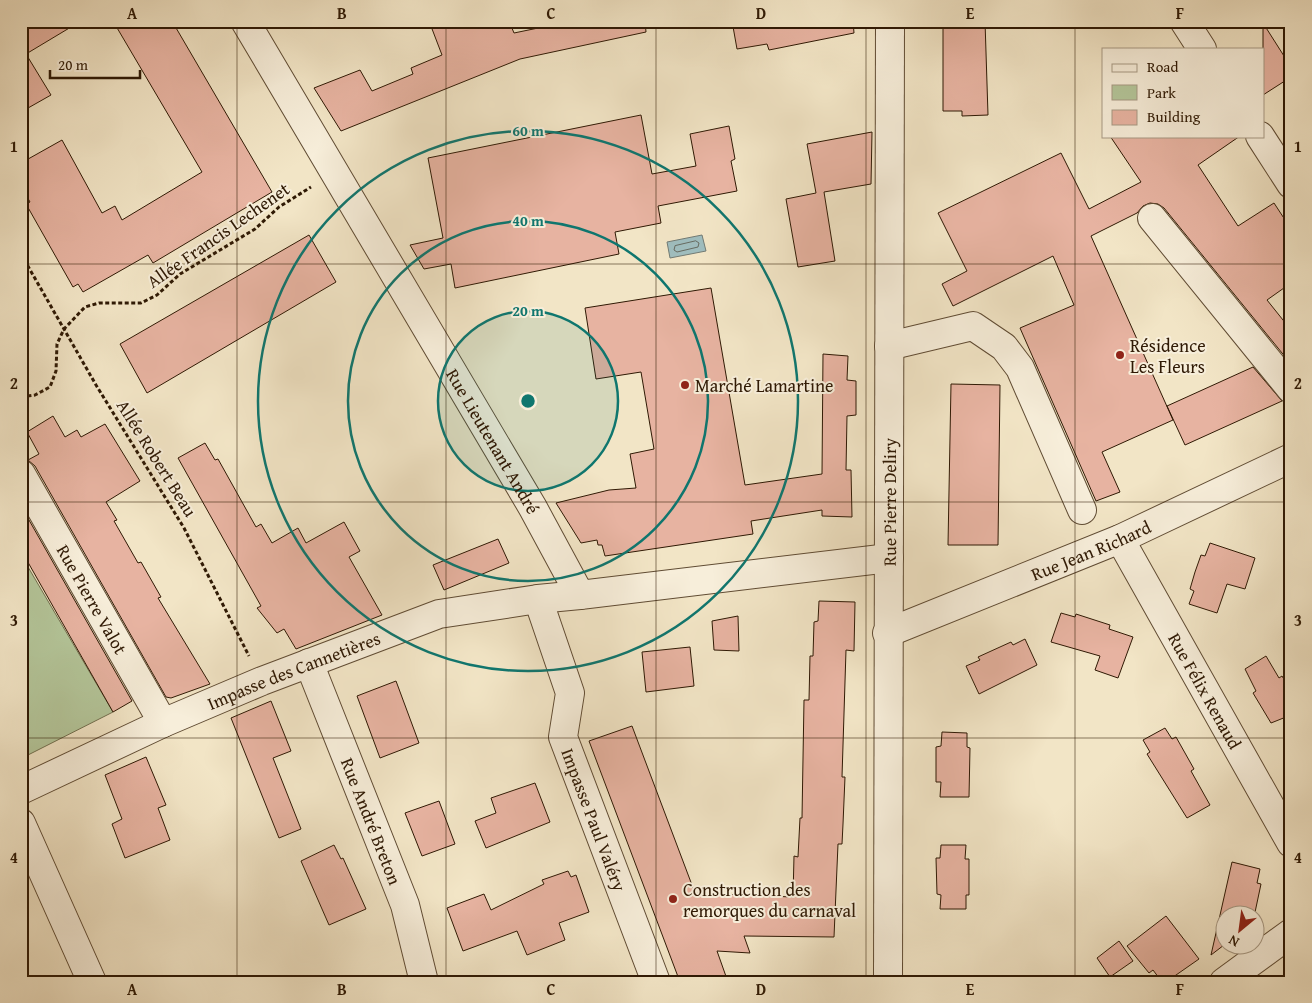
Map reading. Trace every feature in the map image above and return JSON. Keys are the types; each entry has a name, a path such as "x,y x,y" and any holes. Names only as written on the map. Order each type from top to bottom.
{"street":[{"name":"Rue Lieutenant André","path":"245,21 534,508 580,595"},
{"name":"Rue Pierre Deliry","path":"888,982 887,633 889,558 890,21"},
{"path":"1184,21 1201,48"},
{"path":"1261,138 1291,184"},
{"path":"1152,218 1291,389"},
{"path":"889,346 973,326 1004,346 1020,368 1082,510"},
{"name":"Rue Jean Richard","path":"887,633 1120,539 1291,458"},
{"name":"Rue Pierre Valot","path":"21,474 163,723"},
{"name":"Rue Félix Renaud","path":"1120,539 1291,843"},
{"path":"580,595 889,558"},
{"name":"Impasse des Cannetières","path":"21,790 163,723 262,681 440,614 538,599 580,595"},
{"name":"Impasse Paul Valéry","path":"538,599 570,692 562,737 656,982"},
{"name":"Rue André Breton","path":"309,664 405,905 424,982"},
{"path":"21,823 92,982"},
{"path":"1224,982 1291,933"}],"path":[{"name":"Allée Francis Lechenet","path":"21,397 35,396 50,386 56,371 57,344 64,329 86,308 99,303 141,303 157,294 180,274 255,229 279,207 334,173"},
{"name":"Allée Robert Beau","path":"21,254 194,545 262,681"}],"green space":[{"path":"21,555 113,712 28,755 21,744"}],"water":[{"path":"702,235 706,251 670,258 667,242"}],"building":[{"path":"21,21 81,21 26,54 51,95 21,112"},
{"path":"113,21 172,21 272,192 153,263 148,255 83,292 78,284 73,287 26,204 30,202 21,186 21,163 62,140 102,213 115,206 122,220 202,172"},
{"path":"429,21 509,21 514,33 572,21 645,21 646,32 520,59 341,131 314,88 360,70 372,91 413,74 411,68 442,55"},
{"path":"732,21 853,21 854,33 769,50 767,44 737,49"},
{"path":"943,21 985,21 988,115 962,116 962,111 943,111"},
{"path":"1263,23 1291,67 1291,77 1264,94 1264,48"},
{"path":"641,115 652,174 696,166 690,134 729,126 735,159 731,161 737,191 658,206 661,223 615,232 619,254 455,288 451,264 424,269 410,245 443,238 428,158"},
{"path":"872,132 871,184 824,192 835,261 798,267 786,199 816,193 807,144"},
{"path":"1111,138 1237,138 1198,165 1238,226 1274,203 1291,229 1291,283 1267,300 1291,330 1291,364 1164,208 1158,204 1150,203 1143,206 1137,213 1091,236 1173,420 1102,452 1120,492 1096,501 1020,328 1074,305 1053,256 953,306 942,284 967,271 938,213 1061,153 1089,209 1141,182"},
{"path":"309,235 336,282 147,393 120,344"},
{"path":"711,288 745,485 822,474 823,354 848,356 847,380 856,381 856,415 847,416 846,470 851,470 852,517 822,516 822,510 751,521 753,534 605,556 602,545 598,545 597,540 581,543 556,503 609,490 636,488 630,454 654,449 641,372 596,379 585,308"},
{"path":"1253,367 1282,401 1185,445 1167,406"},
{"path":"951,384 1000,385 998,545 948,545"},
{"path":"53,416 65,437 77,430 81,437 105,424 140,481 106,502 117,520 114,521 138,563 141,562 161,597 158,598 210,684 171,698 166,697 35,466 28,460 39,454 27,432"},
{"path":"205,443 215,460 218,459 256,527 261,524 272,543 298,528 306,543 344,522 360,551 349,557 382,615 296,649 284,629 277,633 257,608 261,606 178,458"},
{"path":"21,506 132,701 113,712 21,550"},
{"path":"498,539 509,563 444,590 433,565"},
{"path":"1210,543 1255,558 1245,589 1227,584 1217,613 1189,604 1194,591 1190,589 1195,572 1201,555 1205,556"},
{"path":"819,601 855,602 854,651 846,650 842,777 845,777 842,844 838,844 834,937 744,936 750,953 717,951 728,982 680,982 589,741 632,726 695,893 793,897 794,856 798,857 800,818 802,818 804,700 809,700 810,656 813,656 814,622 818,621"},
{"path":"1061,613 1075,617 1076,614 1110,625 1109,629 1133,637 1118,678 1095,670 1100,656 1051,642"},
{"path":"738,616 739,651 714,650 712,621"},
{"path":"1025,639 1037,665 979,694 966,666 980,660 978,657 1011,642 1013,645"},
{"path":"690,647 694,686 646,692 642,652"},
{"path":"1266,656 1279,678 1282,676 1291,691 1291,715 1271,723 1253,693 1256,691 1245,669"},
{"path":"396,681 419,743 380,758 357,696"},
{"path":"271,701 291,751 273,758 301,829 279,838 231,718"},
{"path":"1165,728 1172,739 1176,737 1194,769 1191,771 1210,805 1187,818 1147,754 1150,752 1143,740"},
{"path":"942,732 967,733 967,747 970,748 969,797 940,797 941,782 936,782 936,747 941,746"},
{"path":"146,757 166,805 158,808 170,840 125,858 112,824 122,819 105,775"},
{"path":"535,783 550,822 486,848 475,821 496,813 491,798"},
{"path":"439,801 455,844 422,856 405,813"},
{"path":"334,845 341,859 343,858 366,909 329,925 301,861"},
{"path":"941,845 966,845 965,859 969,859 969,895 966,895 966,909 940,909 941,895 937,894 936,858 940,858"},
{"path":"1232,862 1260,869 1257,883 1261,884 1256,906 1222,906"},
{"path":"568,871 571,877 576,875 589,912 559,923 565,940 527,955 517,931 463,951 447,908 484,894 491,910 544,884 542,880"},
{"path":"1166,916 1199,959 1166,982 1162,982 1153,970 1149,973 1127,946"},
{"path":"1119,941 1133,961 1110,977 1097,958"},
{"path":"1214,942 1214,953 1211,955"}],"place":[{"name":"Résidence Les Fleurs","path":"1120,355"},
{"name":"Marché Lamartine","path":"685,385"},
{"name":"Construction des remorques du carnaval","path":"673,899"}]}
